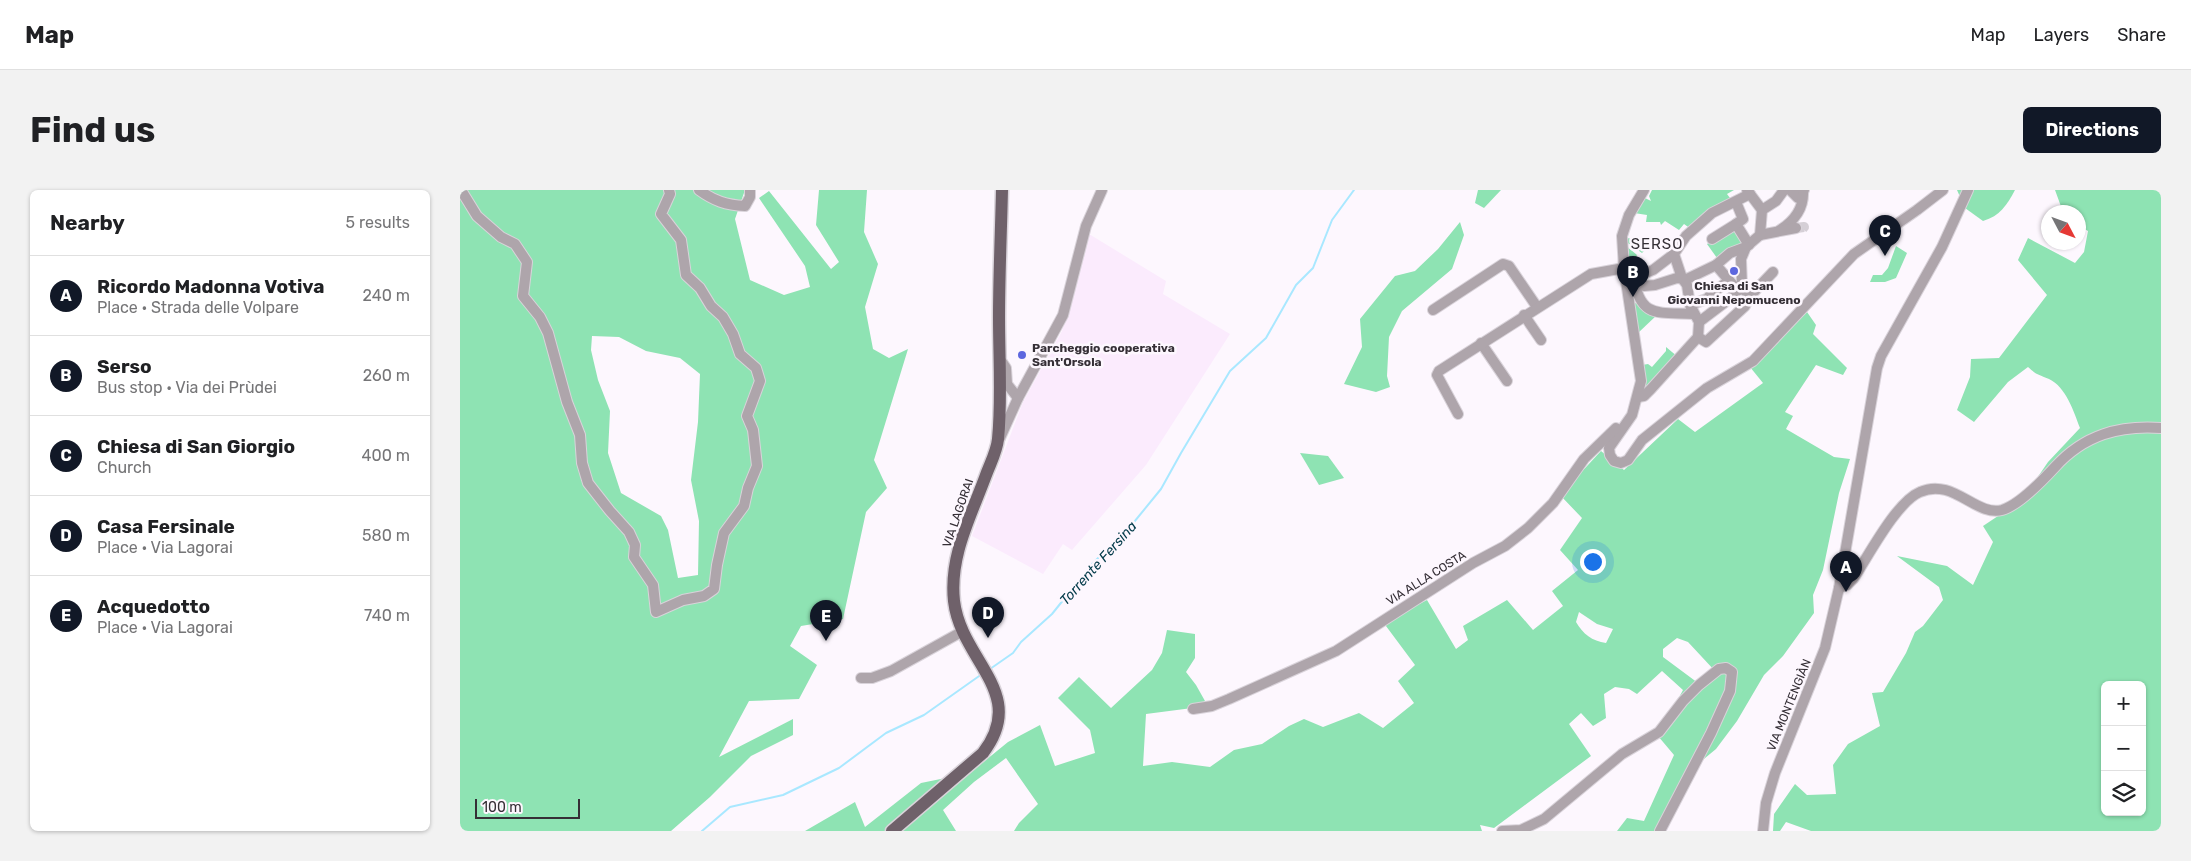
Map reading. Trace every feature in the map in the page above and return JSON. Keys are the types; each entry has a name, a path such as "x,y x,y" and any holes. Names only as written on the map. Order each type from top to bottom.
{"main road":[{"name":"VIA LAGORAI","path":"892,831 983,753 998,728 1000,714 997,692 973,652 963,631 954,602 954,566 962,537 998,441 1002,190"}],"street":[{"path":"461,190 477,216 501,237 515,244 527,262 523,296 540,317 548,333 567,402 580,435 582,463 588,483 629,532 635,545 634,557 653,585 656,612 683,600 704,596 714,589 724,533 744,506 748,488 757,466 753,430 747,416 760,381 756,368 740,354 733,334 723,317 711,306 700,288 686,275 681,240 661,214 670,190"},
{"path":"699,190 711,199 726,205 745,206 750,197 750,190"},
{"name":"VIA LAGORAI","path":"998,441 1018,398 1063,315 1086,226 1102,190"},
{"path":"1644,190 1629,215 1622,236 1624,269 1641,381 1632,415 1610,448 1610,455 1614,461 1621,463 1628,460 1642,440 1707,388 1753,361 1854,254 1943,190"},
{"path":"1624,269 1644,286 1655,286 1682,278 1687,279 1716,265 1730,254 1747,246 1760,235 1764,209 1776,201 1784,190"},
{"path":"1790,190 1798,198 1803,191"},
{"name":"VIA MONTENGIÀN","path":"1764,831 1766,803 1775,772 1825,648 1840,588 1879,362 1942,247 1968,190"},
{"path":"1760,235 1765,236 1790,224 1801,206 1803,191"},
{"path":"1634,278 1653,270 1674,254 1686,236 1707,217 1723,206 1736,202 1748,192 1764,209"},
{"path":"1712,238 1743,219 1736,202"},
{"path":"1736,224 1747,246"},
{"path":"1780,230 1797,232"},
{"path":"1634,278 1636,295 1643,305 1655,312 1694,313 1732,297 1740,288 1741,259 1747,246"},
{"path":"1674,254 1682,278 1687,285 1698,337 1706,342 1745,306 1749,297 1773,272"},
{"path":"1433,310 1503,264 1509,266 1537,307"},
{"path":"1716,265 1729,281 1749,297"},
{"path":"1458,414 1437,375 1438,371 1524,315 1592,274 1624,269"},
{"path":"1694,313 1712,298 1710,294 1729,281"},
{"path":"1524,315 1541,340"},
{"path":"1638,397 1644,396 1651,390 1698,337"},
{"path":"1481,343 1507,381"},
{"name":"VIA LAGORAI","path":"1000,358 1006,368 1007,384 1018,398"},
{"path":"999,399 1018,398"},
{"name":"VIA ALLA COSTA","path":"1193,709 1212,706 1336,651 1396,611 1425,596 1473,563 1505,546 1528,528 1554,503 1584,459 1606,440 1628,414 1632,415"},
{"path":"1840,588 1847,585 1853,579 1890,522 1905,503 1918,492 1932,488 1949,491 1963,496 1986,510 2002,510 2039,485 2056,465 2084,442 2108,431 2136,426 2161,428"},
{"path":"861,678 872,678 891,671 963,631"},
{"path":"1502,831 1521,830 1544,819 1622,754 1659,732 1683,700 1719,669 1726,668 1732,672 1730,691 1711,733 1660,831"}],"shaded area":[{"path":"1089,234 1166,281 1163,294 1230,334 1146,465 1072,550 1063,544 1043,574 972,536 1023,402 1062,331"}],"green space":[{"path":"460,190 745,190 735,219 750,280 784,295 810,287 805,266 759,198 769,191 831,269 839,262 816,225 819,190 867,190 864,232 878,264 865,307 873,349 889,358 908,349 874,460 887,488 866,512 843,619 801,626 790,646 817,665 799,699 749,701 719,757 793,719 793,735 751,756 710,797 671,831 460,831","holes":["592,336 619,337 646,351 680,358 700,374 698,422 691,480 699,521 698,575 678,578 668,530 661,516 621,493 608,453 610,411 598,380 591,350"]},
{"path":"1478,190 1501,190 1484,208 1475,203"},
{"path":"1652,190 1734,190 1727,194 1733,202 1691,229 1684,224 1679,230 1665,221 1661,225 1660,222 1646,222 1647,215 1634,213 1643,197 1651,201 1649,196"},
{"path":"1957,190 2015,190 2002,209 1994,216 1983,221 1965,208"},
{"path":"2055,190 2161,190 2161,831 1811,831 1786,822 1780,831 1773,831 1774,814 1795,784 1807,795 1836,794 1833,765 1848,744 1880,726 1872,693 1883,692 1906,653 1915,632 1923,626 1943,600 1939,587 1897,556 1947,566 1973,585 1993,542 1983,526 2022,500 2048,462 2080,428 2069,400 2060,388 2028,367 2008,382 1974,422 1957,410 1970,377 1971,359 1999,358 2047,295 2018,260 2028,238 2041,245 2041,250 2051,250 2075,263 2086,250 2088,231 2086,230 2086,205 2060,205"},
{"path":"1460,222 1464,235 1452,269 1402,311 1389,337 1387,376 1390,387 1376,392 1344,384 1362,347 1360,319 1395,276 1415,271 1438,249"},
{"path":"1735,225 1746,242 1717,258 1707,244"},
{"path":"1626,238 1645,240 1649,246 1642,253 1625,241"},
{"path":"1624,244 1637,255 1634,261 1643,270 1634,273 1626,265"},
{"path":"1896,246 1907,253 1896,278 1885,282 1870,282 1873,275 1882,275 1888,268"},
{"path":"1639,302 1658,314 1637,334 1633,304"},
{"path":"1807,312 1816,325 1813,334 1847,368 1843,375 1816,365 1785,412 1793,416 1786,429 1834,457 1850,459 1839,493 1823,570 1813,595 1814,613 1783,656 1764,675 1737,721 1716,749 1693,768 1658,831 1617,831 1627,818 1644,821 1674,755 1658,736 1683,690 1662,671 1637,694 1629,689 1615,687 1604,694 1606,718 1593,726 1581,713 1569,724 1591,756 1494,828 1480,825 1482,831 1014,831 1019,823 1038,804 1006,758 974,782 943,810 956,831 805,831 855,802 865,827 921,783 970,773 1008,742 1040,725 1055,766 1095,753 1090,730 1058,698 1079,677 1111,708 1152,670 1162,653 1167,630 1195,634 1195,658 1186,672 1205,701 1200,707 1146,714 1143,766 1172,762 1210,767 1234,750 1262,744 1289,726 1304,719 1323,727 1359,713 1383,728 1414,703 1398,681 1415,665 1383,622 1427,600 1456,649 1468,640 1463,626 1507,600 1533,630 1563,606 1552,591 1578,570 1560,550 1582,518 1560,495 1601,451 1624,470 1678,419 1695,432 1763,383 1750,367","holes":["1579,612 1597,624 1613,629 1606,643 1592,639 1582,630 1576,622","1677,638 1688,642 1715,671 1698,683 1663,657 1663,649"]},
{"path":"1666,347 1678,357 1644,394 1642,365 1648,364 1652,367 1666,351"},
{"path":"1300,453 1328,456 1344,478 1319,485"}],"waterway":[{"name":"Torrente Fersina","path":"990,669 1013,653 1021,642 1052,614 1093,563 1130,527 1161,489 1230,371 1266,338 1296,285 1313,268 1332,220 1354,190"},
{"name":"Torrente Fersina","path":"702,831 730,807 783,795 839,768 886,733 924,715 982,674"}],"tunnel":[{"path":"1796,228 1804,227 1801,230"}],"place":[{"name":"Chiesa di San Giorgio","path":"1885,256"},
{"name":"Chiesa di San Giovanni Nepomuceno","path":"1734,271"},
{"name":"Serso","path":"1633,297"},
{"name":"Parcheggio cooperativa Sant'Orsola","path":"1022,355"},
{"name":"Ricordo Madonna Votiva","path":"1846,592"},
{"name":"Casa Fersinale","path":"988,638"},
{"name":"Acquedotto","path":"826,641"}],"district":[{"name":"SERSO","path":"1657,244"}]}
